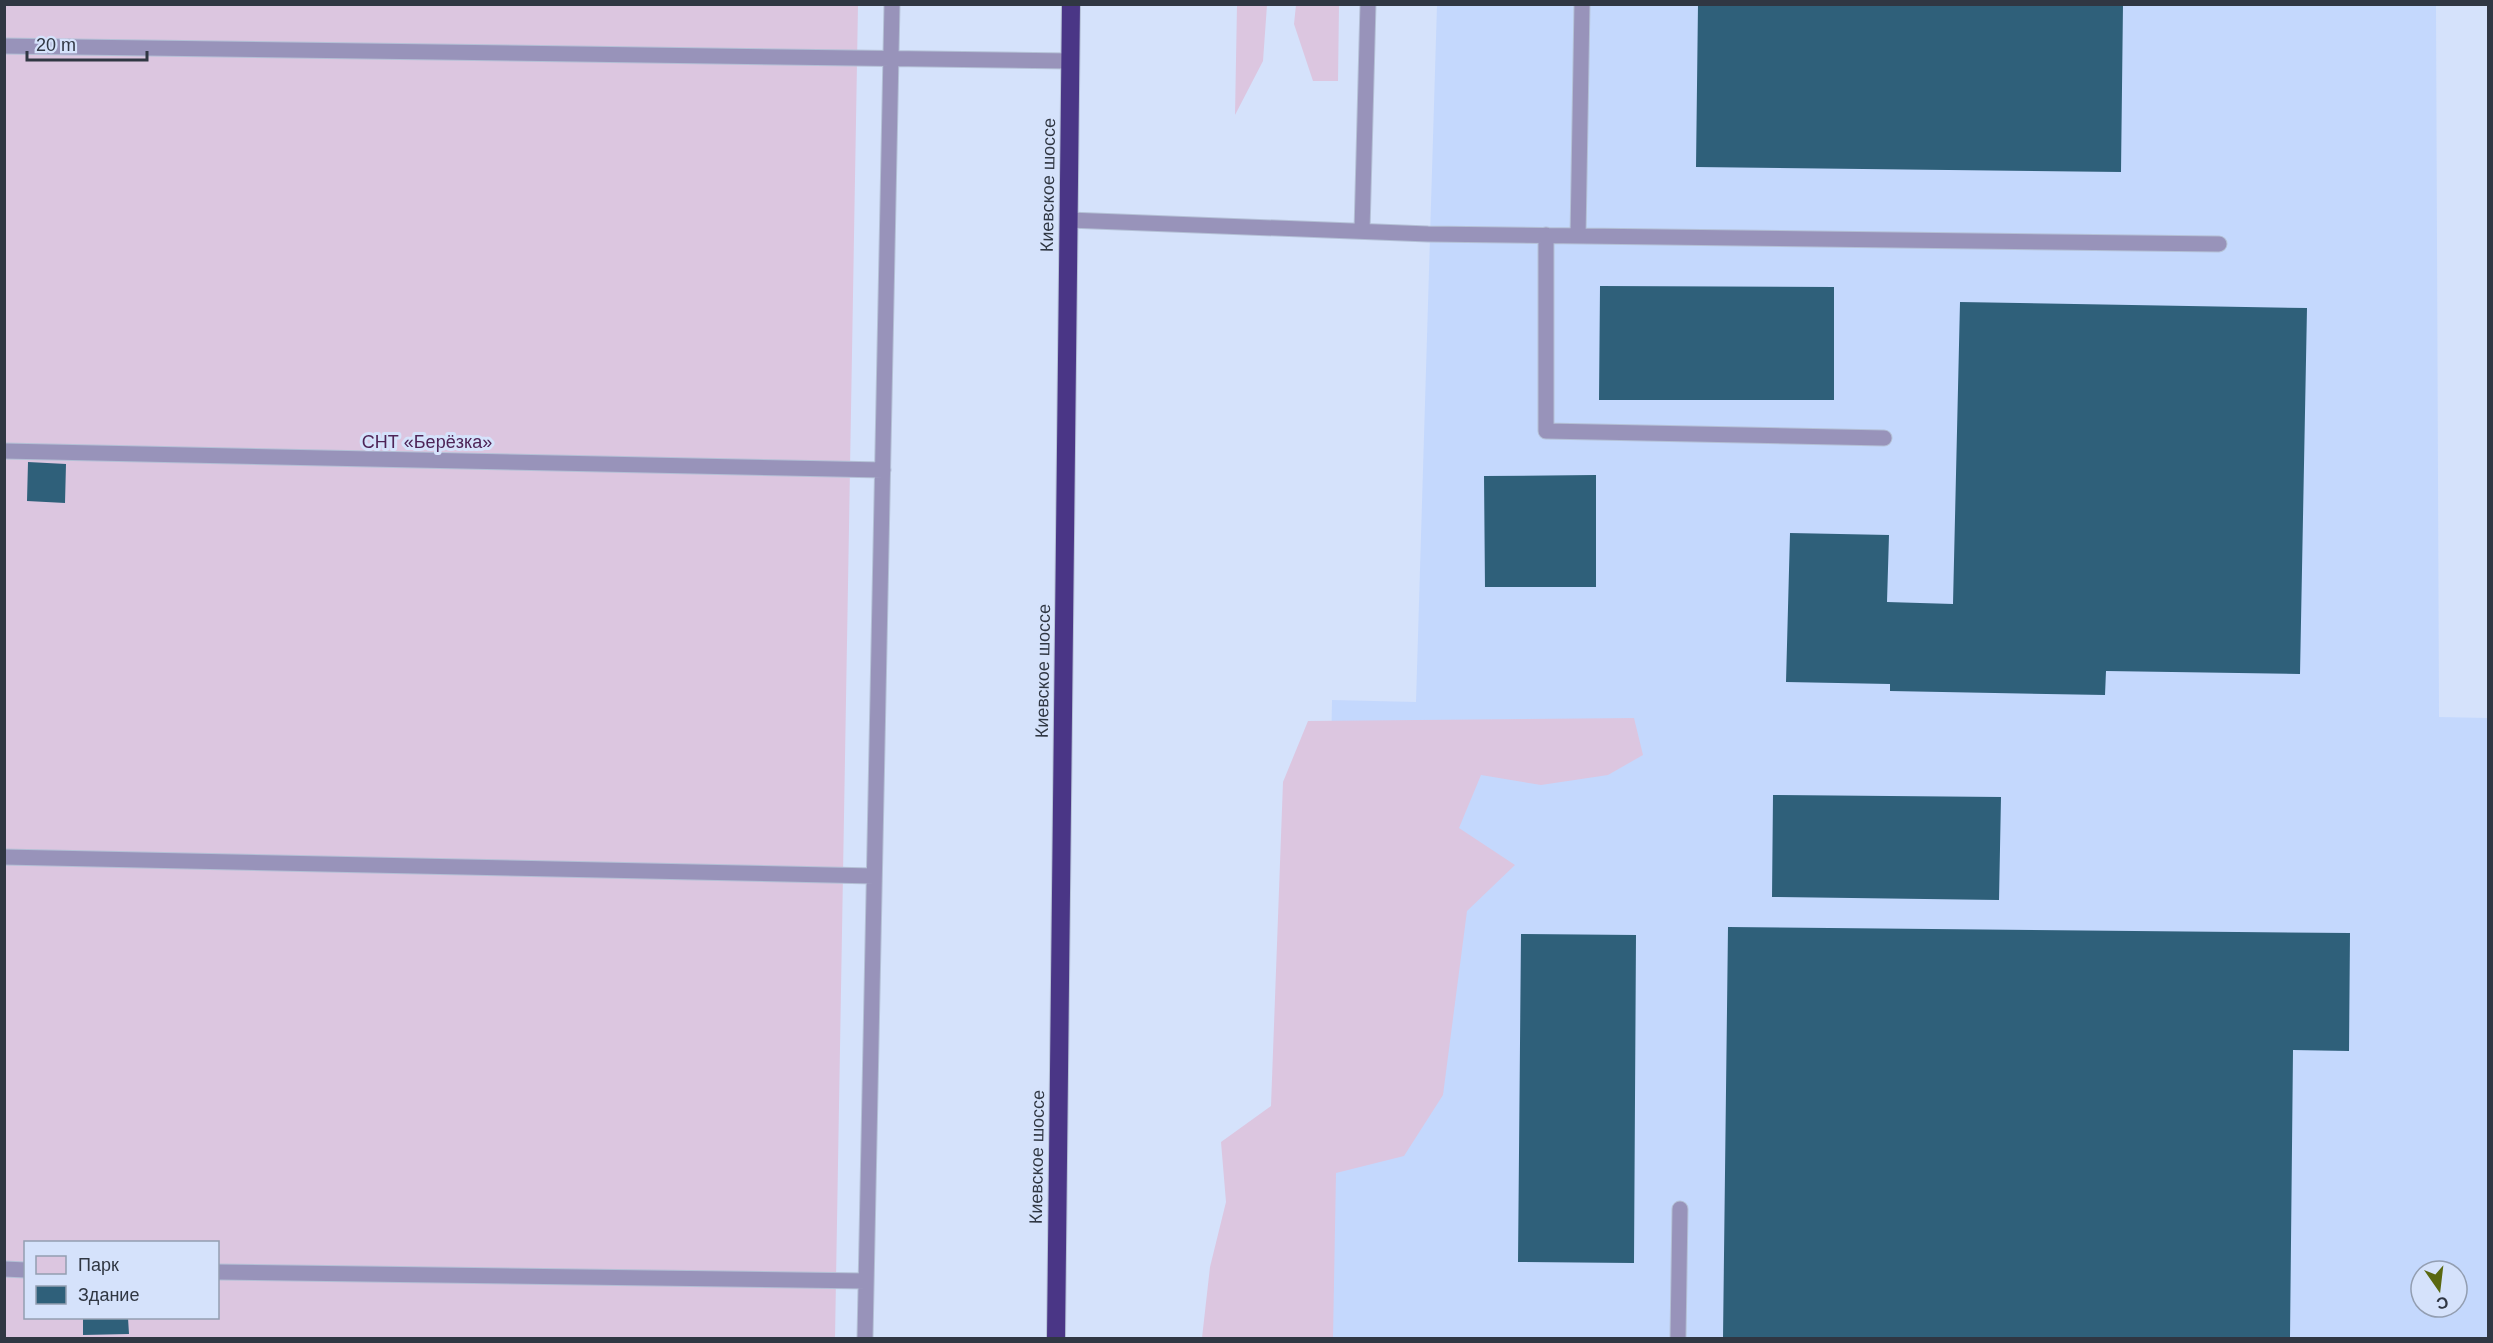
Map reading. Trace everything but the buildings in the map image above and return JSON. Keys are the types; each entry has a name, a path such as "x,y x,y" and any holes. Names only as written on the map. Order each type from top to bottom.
{"highway":[{"name":"Киевское шоссе","path":"1056,1338 1071,4"}],"lane":[{"path":"865,1338 892,4"},
{"path":"1362,231 1368,4"},
{"path":"1578,236 1582,4"},
{"path":"4,46 1071,61"},
{"path":"1069,220 1578,236 2219,244"},
{"path":"1546,235 1546,431 1884,438"},
{"path":"4,451 883,470"},
{"path":"4,857 874,876"},
{"path":"1678,1338 1680,1209"},
{"path":"4,1269 24,1270"},
{"path":"219,1272 866,1281"}],"shaded area":[{"path":"1437,5 2436,5 2439,717 2488,718 2488,1338 1321,1338 1332,700 1416,702"}],"green space":[{"name":"СНТ «Берёзка»","path":"5,5 858,5 835,1338 5,1338"},
{"path":"1237,5 1267,5 1263,61 1235,115"},
{"path":"1296,5 1339,5 1338,81 1313,81 1294,24"},
{"path":"1634,718 1643,755 1608,775 1541,785 1481,775 1459,828 1515,865 1467,911 1443,1095 1404,1156 1336,1173 1333,1338 1202,1338 1210,1267 1226,1202 1221,1142 1271,1106 1283,782 1308,721"}]}
